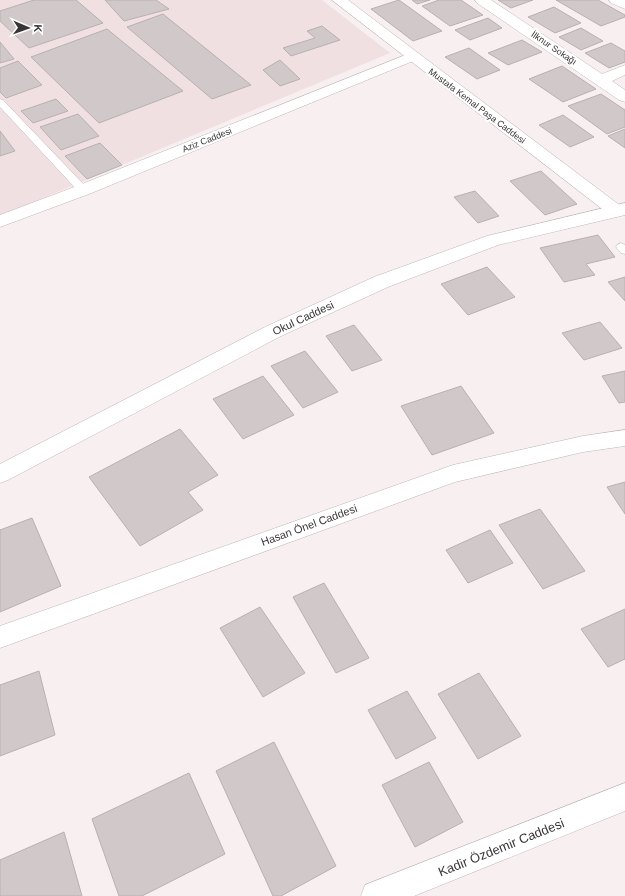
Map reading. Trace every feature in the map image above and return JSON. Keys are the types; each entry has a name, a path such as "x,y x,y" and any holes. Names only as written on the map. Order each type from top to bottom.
{"street":[{"name":"Mustafa Kemal Paşa Caddesi","path":"339,0 620,210"},
{"name":"İlknur Sokağı","path":"482,0 625,97"},
{"path":"616,0 625,5"},
{"name":"Aziz Caddesi","path":"0,221 83,190 413,56"},
{"path":"600,80 625,70"},
{"name":"Okul Caddesi","path":"0,474 272,332 381,282 493,240 620,210"},
{"name":"Hasan Önel Caddesi","path":"0,637 453,474 583,444 625,438"},
{"name":"Kadir Özdemir Caddesi","path":"376,896 625,798"}],"lane":[{"path":"0,102 83,190"}],"shaded area":[{"path":"0,0 322,0 390,53 0,216"}],"building":[{"path":"34,0 76,0 103,23 29,48 0,21 0,11"},
{"path":"105,0 156,0 169,9 124,21"},
{"path":"399,0 442,31 413,41 371,9"},
{"path":"412,0 430,0 417,4"},
{"path":"439,0 461,0 483,15 450,26 422,6"},
{"path":"498,0 533,0 511,8"},
{"path":"556,0 598,0 625,15 625,17 601,26"},
{"path":"554,7 581,23 555,33 528,17"},
{"path":"163,14 251,85 212,99 127,27"},
{"path":"488,18 502,28 470,40 455,30"},
{"path":"322,26 340,40 291,56 283,48 315,38 307,31"},
{"path":"581,28 603,41 581,50 559,37"},
{"path":"107,29 183,91 99,123 31,57"},
{"path":"522,40 542,52 508,65 488,53"},
{"path":"0,42 14,59 0,63"},
{"path":"611,43 625,51 625,62 609,68 585,53"},
{"path":"469,48 500,70 477,79 445,57"},
{"path":"280,60 300,79 280,86 263,70"},
{"path":"18,61 42,85 6,98 0,92 0,68"},
{"path":"562,66 596,89 563,102 529,79"},
{"path":"601,94 625,110 625,127 607,134 568,106"},
{"path":"56,99 68,111 33,123 21,111"},
{"path":"78,114 99,136 61,150 40,127"},
{"path":"563,115 594,137 570,147 539,125"},
{"path":"625,129 625,148 608,136"},
{"path":"0,131 15,151 0,156"},
{"path":"100,143 122,165 87,179 65,156"},
{"path":"541,171 577,204 545,215 510,181"},
{"path":"475,191 499,216 478,223 454,197"},
{"path":"598,235 615,257 586,264 595,275 564,282 540,248"},
{"path":"487,267 515,297 468,315 441,284"},
{"path":"625,277 625,301 608,282"},
{"path":"600,322 622,348 584,360 562,333"},
{"path":"354,325 382,360 352,371 326,336"},
{"path":"305,351 338,392 303,408 271,366"},
{"path":"625,371 625,402 619,403 602,376"},
{"path":"263,376 294,415 243,439 213,399"},
{"path":"461,386 494,433 432,455 401,406"},
{"path":"180,429 218,475 188,492 203,510 140,546 89,477"},
{"path":"625,482 625,514 607,487"},
{"path":"540,509 585,571 543,589 499,525"},
{"path":"32,518 61,586 0,612 0,530"},
{"path":"490,530 513,563 468,583 446,550"},
{"path":"324,583 369,658 336,673 293,597"},
{"path":"260,607 305,673 263,697 220,628"},
{"path":"625,609 625,659 608,667 581,629"},
{"path":"39,671 55,735 0,756 0,685"},
{"path":"479,673 521,736 478,759 438,694"},
{"path":"407,691 436,738 396,759 368,710"},
{"path":"274,742 336,866 281,896 273,896 216,771"},
{"path":"429,762 463,822 415,847 382,785"},
{"path":"189,773 225,854 142,896 119,896 92,819"},
{"path":"64,832 82,896 0,896 0,860"}]}
